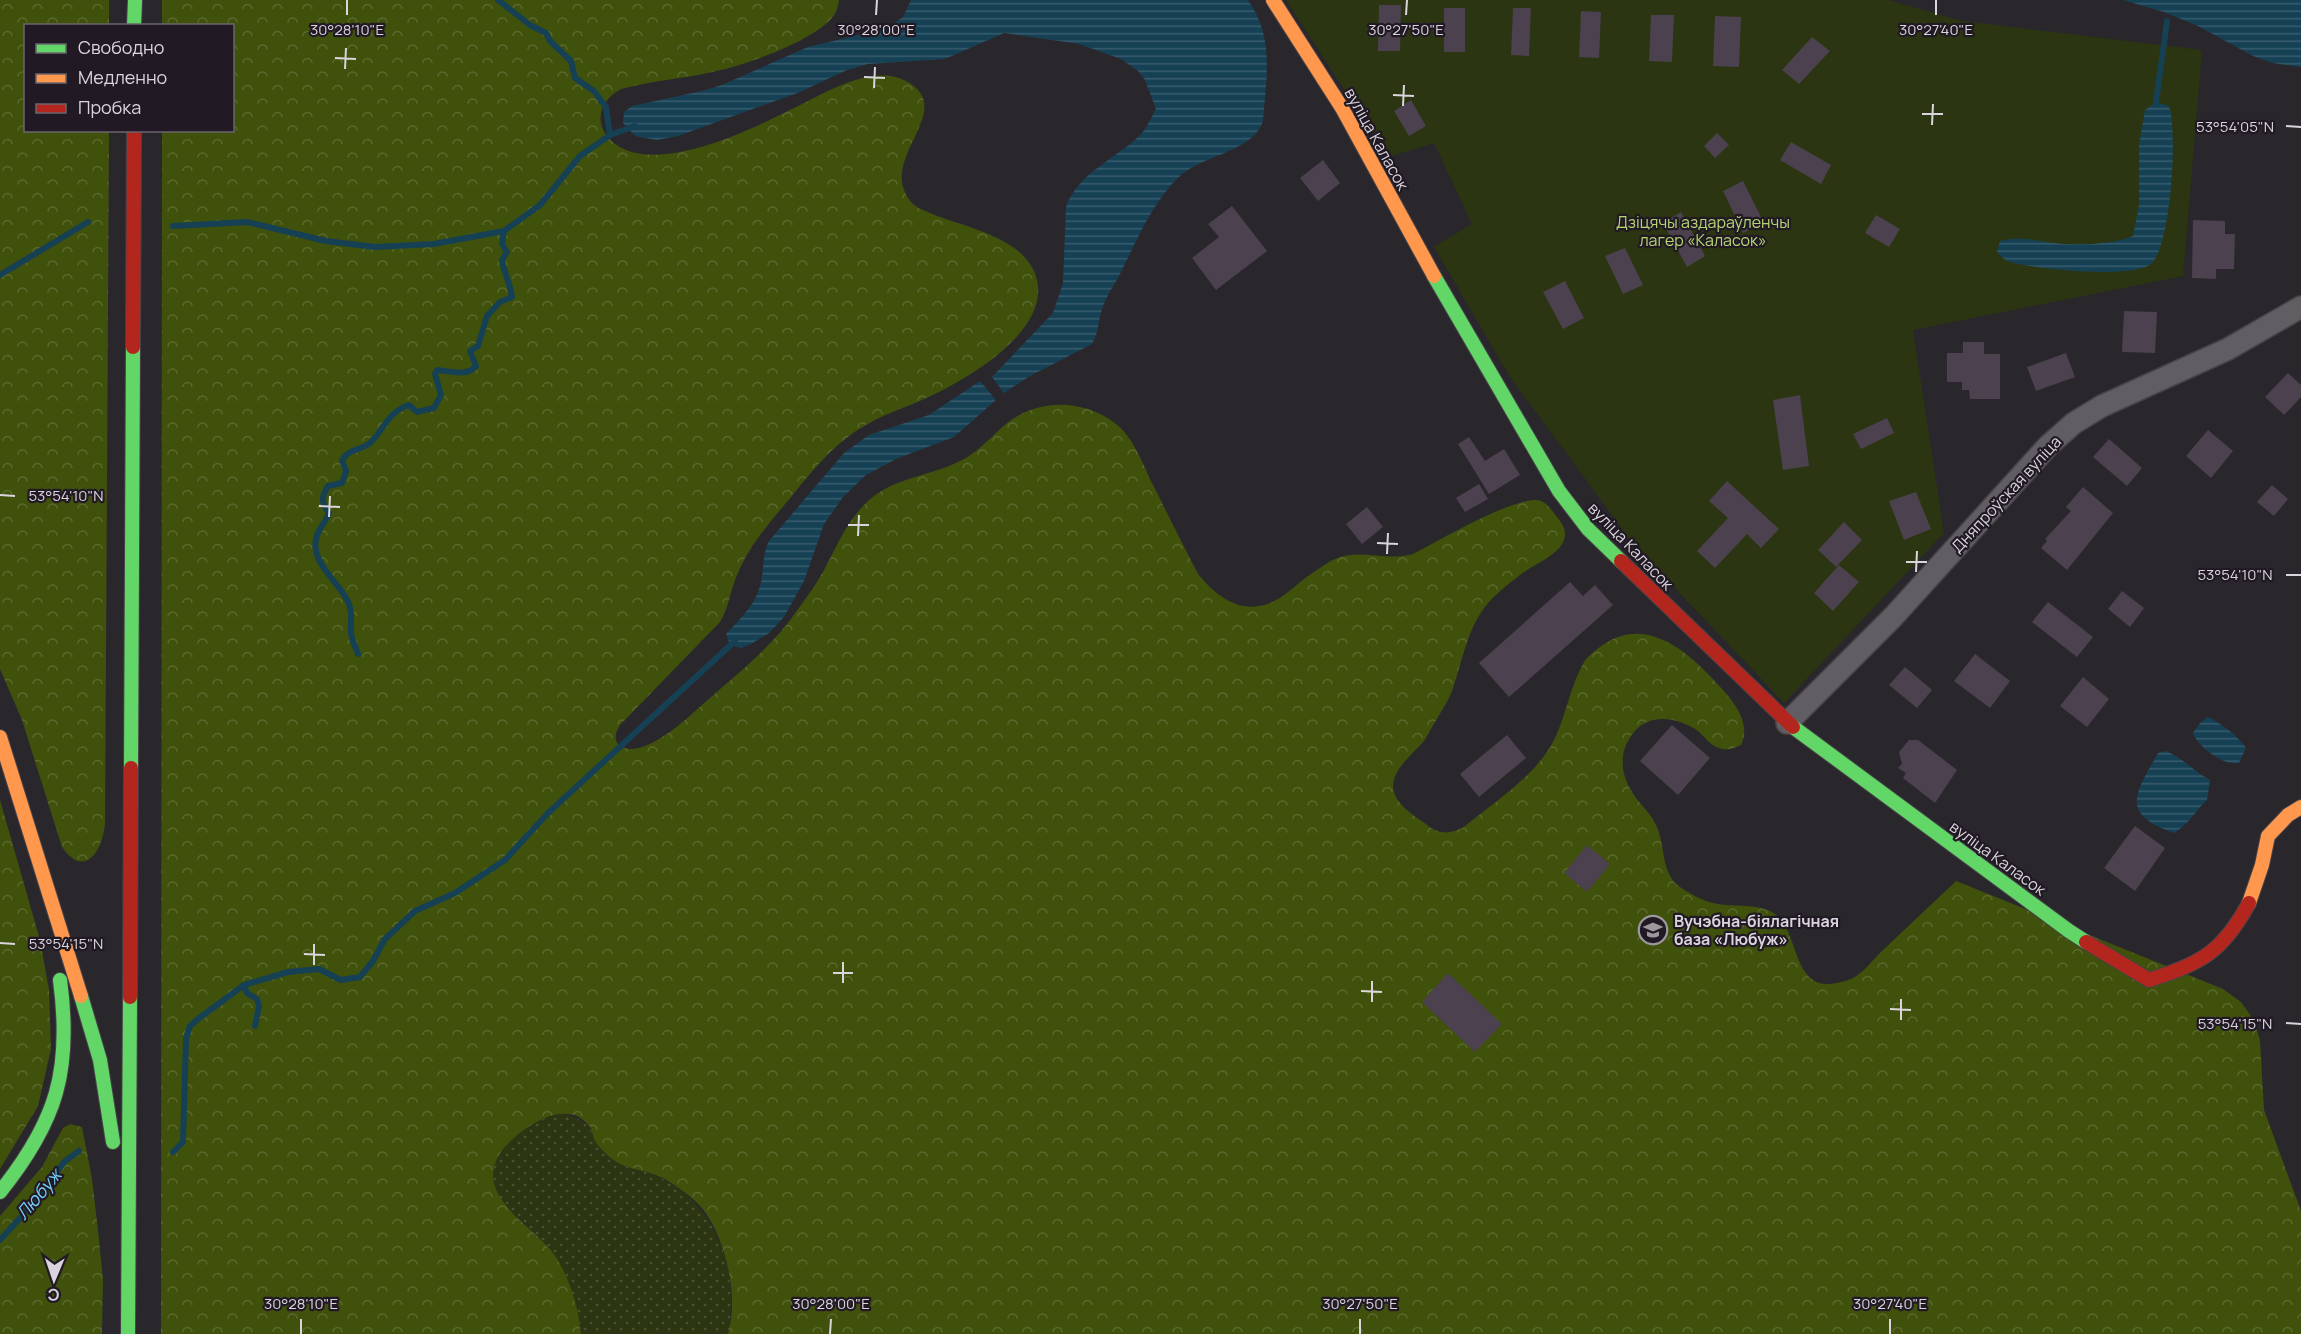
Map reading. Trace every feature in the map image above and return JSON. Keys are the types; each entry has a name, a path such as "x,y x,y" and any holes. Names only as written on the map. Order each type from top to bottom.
{"main road":[{"path":"134,24 135,0"},
{"name":"вуліца Каласок","path":"1273,0 1342,108 1418,248 1559,491 1588,529 1787,723 2069,931 2149,980 2188,967 2207,956 2233,931 2249,904 2262,865 2268,836 2288,815 2301,807"},
{"path":"128,1334 134,132"},
{"path":"0,737 100,1060 128,1257"},
{"path":"0,1192 36,1142 51,1106 61,1069 65,1027 51,898"}],"street":[{"name":"Дняпроўская вуліца","path":"1787,723 1893,617 2048,446 2074,423 2102,406 2228,349 2301,307"}],"green space":[{"path":"0,0 109,0 109,24 24,24 24,132 109,132 105,823 97,851 85,861 78,861 70,857 62,847 22,720 0,669"},
{"path":"162,0 839,0 830,20 809,36 780,50 725,69 621,89 604,104 601,112 603,129 608,137 626,150 645,154 667,154 691,150 740,133 852,81 880,75 906,81 919,92 924,104 923,117 905,160 902,175 904,190 909,200 916,207 1009,244 1023,255 1033,269 1038,286 1036,305 1028,322 998,355 959,381 855,432 834,448 816,467 749,552 735,579 720,622 620,725 616,735 619,745 627,749 637,748 669,733 761,653 796,612 818,581 852,520 875,495 899,482 966,458 1007,423 1033,409 1047,406 1076,406 1090,410 1116,424 1138,452 1198,574 1221,596 1249,607 1275,601 1335,559 1354,555 1392,557 1413,554 1497,511 1530,500 1541,501 1550,508 1563,526 1565,535 1563,542 1551,555 1506,586 1482,611 1471,631 1447,701 1424,741 1405,761 1394,779 1394,792 1400,803 1436,831 1450,832 1464,827 1510,791 1541,761 1559,729 1578,674 1593,652 1622,636 1639,634 1655,637 1670,644 1698,664 1732,701 1743,722 1744,737 1741,745 1722,749 1684,723 1669,719 1653,720 1639,727 1632,734 1624,750 1623,767 1627,784 1656,825 1666,867 1674,881 1688,892 1709,902 1761,908 1775,914 1783,922 1802,968 1818,983 1833,984 1857,976 1956,881 2223,989 2241,1002 2253,1019 2260,1040 2264,1110 2301,1211 2301,1334 728,1334 732,1295 728,1267 714,1226 707,1215 691,1198 663,1178 625,1166 612,1159 596,1142 589,1126 579,1117 567,1114 554,1115 541,1120 516,1136 499,1155 493,1171 495,1185 501,1198 547,1246 561,1266 573,1294 581,1334 161,1334 162,132 234,132 234,24 162,24"},
{"name":"Дзіцячы аздараўленчы лагер «Каласок»","path":"1286,0 1888,0 1962,21 2202,50 2183,276 1913,330 1944,533 1784,703 1634,545 1510,377 1434,247 1472,224 1434,143 1388,157"},
{"path":"0,800 40,940 49,990 51,1049 38,1106 0,1169"},
{"path":"563,1114 583,1122 602,1149 618,1163 661,1178 681,1190 711,1224 727,1266 731,1311 728,1334 581,1334 572,1294 559,1265 545,1244 506,1207 497,1195 493,1180 494,1166 500,1153 510,1141 535,1123"},
{"path":"70,1124 82,1127 92,1179 103,1280 102,1334 0,1334 0,1216 42,1167 63,1128"}],"water":[{"path":"911,0 1248,0 1257,14 1262,29 1267,74 1263,121 1258,131 1239,146 1191,168 1181,175 1162,196 1106,299 1092,344 1030,376 1004,393 992,377 1053,313 1063,283 1066,207 1072,195 1088,176 1141,134 1156,109 1145,80 1138,71 1121,59 1079,44 1004,33 945,59 868,64 847,70 800,92 678,136 657,140 635,136 623,123 624,112 632,106 722,85 808,47 887,28 903,17"},
{"path":"2123,0 2301,0 2301,67 2273,63 2253,56 2198,26 2164,12"},
{"path":"2156,102 2169,106 2172,119 2173,162 2164,234 2159,252 2152,263 2142,268 2126,271 2059,270 2007,261 1997,252 2000,241 2009,239 2082,244 2109,242 2133,236 2139,205 2139,145 2145,110"},
{"path":"980,381 996,400 954,437 896,459 866,475 843,497 824,524 804,581 784,617 769,633 751,644 741,648 730,645 726,634 755,598 762,580 765,553 769,541 844,453 869,435 929,415"},
{"path":"2208,717 2229,730 2246,748 2239,763 2219,759 2200,744 2193,733"},
{"path":"2166,751 2210,780 2207,800 2174,833 2145,818 2137,801 2143,780 2158,753"}],"building":[{"path":"1379,5 1401,5 1400,51 1378,51"},
{"path":"1444,8 1465,8 1465,52 1444,52"},
{"path":"1513,8 1531,8 1529,56 1511,55"},
{"path":"1581,11 1601,12 1599,58 1579,57"},
{"path":"1651,15 1674,15 1672,62 1649,61"},
{"path":"1715,16 1741,17 1739,67 1713,66"},
{"path":"1812,37 1830,51 1799,84 1782,70"},
{"path":"1411,100 1426,126 1409,136 1394,111"},
{"path":"1717,133 1729,145 1715,158 1704,146"},
{"path":"1791,142 1831,165 1821,184 1780,160"},
{"path":"1323,160 1340,183 1318,201 1300,178"},
{"path":"1743,181 1764,223 1743,233 1723,191"},
{"path":"1232,206 1267,251 1216,290 1192,258 1219,237 1208,224"},
{"path":"1681,212 1705,256 1687,267 1663,223"},
{"path":"1876,215 1900,229 1889,247 1865,233"},
{"path":"2193,220 2225,221 2225,234 2235,234 2234,269 2216,269 2216,279 2192,278"},
{"path":"1625,248 1643,285 1623,294 1605,256"},
{"path":"1565,281 1584,318 1563,329 1543,292"},
{"path":"2124,311 2157,312 2155,353 2122,352"},
{"path":"1963,342 1984,342 1984,354 2000,354 2000,399 1970,399 1969,390 1962,390 1962,382 1947,382 1947,353 1963,353"},
{"path":"2066,353 2075,377 2036,391 2027,367"},
{"path":"2288,373 2301,385 2301,397 2284,415 2265,397"},
{"path":"1800,395 1809,466 1783,470 1773,400"},
{"path":"1887,418 1894,433 1861,449 1853,434"},
{"path":"2208,430 2233,451 2211,478 2186,456"},
{"path":"1469,437 1485,461 1504,449 1520,475 1489,494 1458,444"},
{"path":"2109,439 2142,468 2127,486 2093,457"},
{"path":"1727,481 1779,529 1761,548 1747,534 1715,568 1697,551 1728,518 1709,501"},
{"path":"1479,484 1488,499 1465,512 1456,498"},
{"path":"2272,485 2288,499 2274,516 2257,502"},
{"path":"2083,487 2113,513 2067,570 2041,548 2047,541 2045,539 2071,511 2066,507"},
{"path":"1916,492 1931,529 1904,540 1889,501"},
{"path":"1367,507 1383,527 1362,544 1346,524"},
{"path":"1844,522 1862,540 1836,567 1818,550"},
{"path":"1839,565 1859,582 1833,611 1814,593"},
{"path":"1570,582 1583,596 1595,585 1613,605 1509,697 1479,663"},
{"path":"2122,591 2144,608 2130,627 2108,609"},
{"path":"2048,602 2093,637 2077,657 2032,622"},
{"path":"1975,654 2010,681 1990,708 1954,681"},
{"path":"1905,667 1932,690 1917,708 1889,685"},
{"path":"2083,677 2109,699 2087,727 2060,706"},
{"path":"1672,725 1710,758 1678,795 1640,761"},
{"path":"1507,735 1526,758 1479,797 1460,774"},
{"path":"1909,740 1918,740 1957,770 1935,803 1903,778 1906,773 1898,768 1902,764 1899,752"},
{"path":"2135,826 2165,848 2135,891 2104,868"},
{"path":"1587,845 1610,864 1587,892 1564,873"},
{"path":"1448,973 1502,1024 1475,1052 1422,1002"}],"waterway":[{"path":"498,0 530,25 546,33 550,41 571,61 575,78 594,91 606,107 610,135"},
{"path":"2156,102 2167,21"},
{"path":"173,226 247,222 326,241 375,247 434,244 504,231 540,205 580,156 610,135 635,126"},
{"path":"0,275 88,222"},
{"path":"358,654 351,635 349,604 316,553 315,543 318,533 329,513 323,503 324,493 328,486 342,483 346,471 342,460 345,456 371,442 396,411 409,405 417,412 434,408 441,395 435,374 437,370 463,372 476,366 470,351 478,346 487,316 500,302 512,297 502,260 507,252 502,244 504,231"},
{"path":"173,1152 183,1142 186,1039 190,1026 244,985 288,972 319,969 341,980 360,977 373,961 385,939 415,911 455,893 505,860 548,813 735,641"},
{"path":"244,985 247,993 257,999 259,1006 255,1026"},
{"name":"Любуж","path":"0,1240 30,1207 65,1161 79,1151"}],"traffic: fast":[{"path":"134,24 135,0"},
{"path":"1434,276 1559,491 1588,529 1621,561"},
{"path":"131,768 133,347"},
{"path":"1793,727 2086,942"},
{"path":"0,1192 35,1142 56,1093 64,1041 60,980"},
{"path":"81,996 100,1060 113,1142"},
{"path":"128,1334 130,997"}],"traffic: slow":[{"path":"1273,0 1342,108 1434,276"},
{"path":"0,737 81,996"},
{"path":"2249,903 2262,865 2268,836 2288,815 2301,807"}],"traffic: jam":[{"path":"133,347 134,132"},
{"path":"1621,561 1793,727"},
{"path":"130,997 131,768"},
{"path":"2086,942 2149,980 2183,968 2208,954 2229,934 2249,903"}],"place":[{"name":"Вучэбна-біялагічная база «Любуж»","path":"1653,930"}]}
